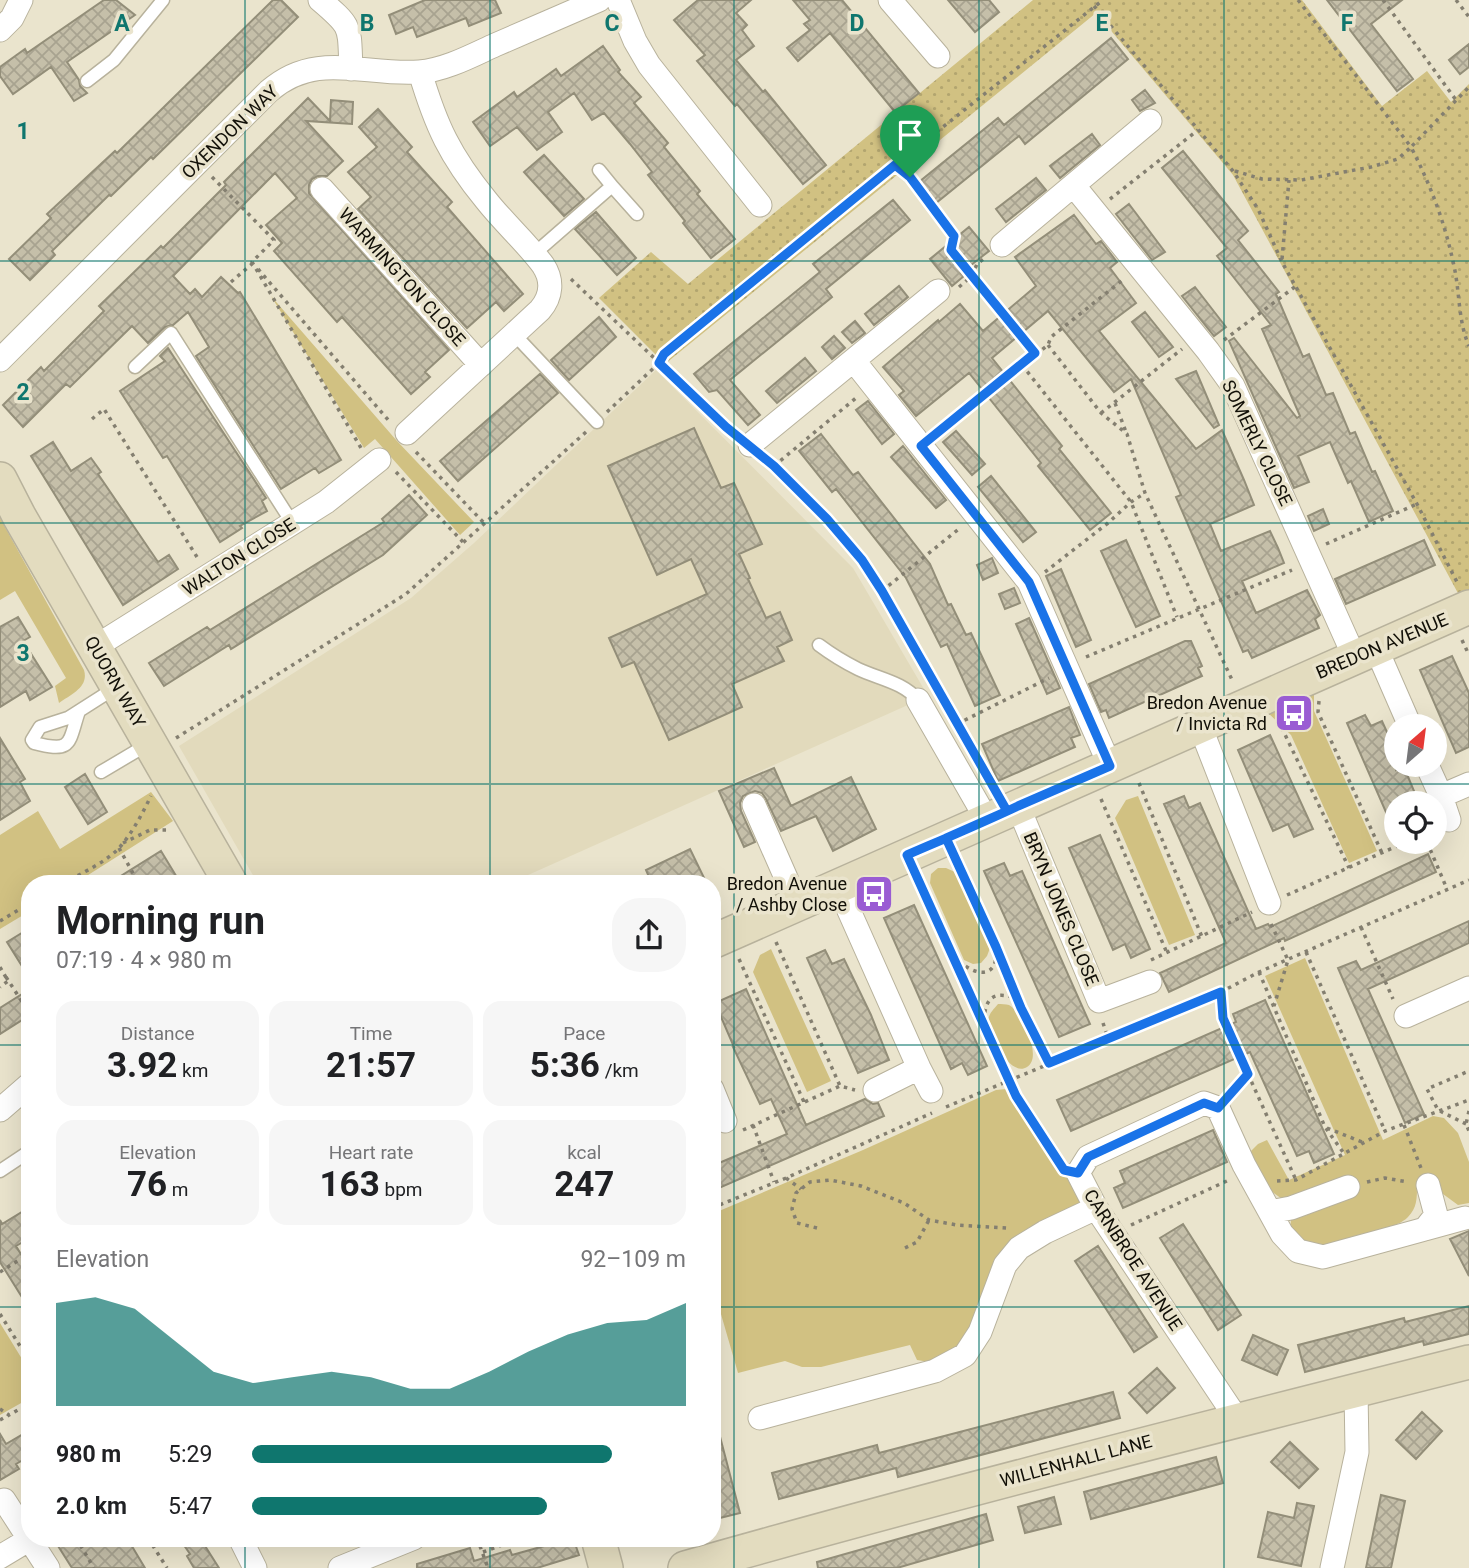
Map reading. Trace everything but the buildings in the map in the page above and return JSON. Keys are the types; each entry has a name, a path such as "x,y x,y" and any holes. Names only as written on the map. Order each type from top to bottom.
{"street":[{"path":"0,30 12,18 22,0"},
{"path":"320,0 344,20 348,27 351,69"},
{"name":"OXENDON WAY","path":"0,360 269,91 287,77 318,67 421,72 461,60 599,0"},
{"path":"618,0 635,41 649,65 760,205"},
{"path":"890,0 938,56"},
{"path":"403,435 547,302 550,292 549,276 534,254 487,202 456,160 435,120 421,72"},
{"path":"1002,245 1150,121"},
{"name":"SOMERLY CLOSE","path":"1074,186 1233,386 1311,557 1403,714"},
{"name":"WARMINGTON CLOSE","path":"322,190 481,365"},
{"path":"750,444 938,291"},
{"path":"854,361 1029,582 1110,766"},
{"name":"WALTON CLOSE","path":"94,647 339,494 377,459"},
{"name":"QUORN WAY","path":"0,479 94,647 159,743 169,776 226,875"},
{"name":"BREDON AVENUE","path":"721,938 1365,652 1465,617"},
{"path":"928,695 987,820"},
{"path":"1200,726 1268,910"},
{"path":"1447,794 1469,785"},
{"path":"754,805 797,903"},
{"name":"BRYN JONES CLOSE","path":"1018,806 1099,1001 1150,982"},
{"path":"1447,814 1449,820"},
{"path":"838,886 930,1091"},
{"path":"1406,1016 1469,988"},
{"path":"874,1090 919,1068"},
{"path":"0,1110 21,1092"},
{"name":"CARNBROE AVENUE","path":"1218,1108 1204,1103 1088,1157 1078,1173 1096,1208 1237,1419"},
{"path":"1218,1108 1244,1165 1282,1234 1298,1251 1322,1257 1465,1219"},
{"path":"721,1110 730,1130"},
{"path":"1425,1229 1436,1215 1428,1185"},
{"path":"1270,1212 1291,1208 1348,1186"},
{"path":"760,1418 935,1371 965,1355 980,1332 1005,1265 1019,1248 1045,1232 1096,1208"},
{"name":"WILLENHALL LANE","path":"685,1568 1237,1419 1469,1362"},
{"path":"1332,1568 1357,1452 1356,1390"},
{"path":"4,1500 21,1526"},
{"path":"0,1557 21,1544"},
{"path":"35,1547 48,1568"},
{"path":"244,1547 255,1568"},
{"path":"340,1568 375,1547"},
{"path":"600,1547 606,1568"}],"lane":[{"path":"87,81 114,60 163,0"},
{"path":"599,170 637,214"},
{"path":"534,254 612,186"},
{"path":"135,367 171,333 293,524"},
{"path":"514,334 597,422"},
{"path":"819,645 859,670 928,695"},
{"path":"79,711 118,686"},
{"path":"101,772 159,743"},
{"path":"0,1171 21,1157"}],"path":[{"path":"159,743 406,594 597,422 659,363 664,354 895,165 1103,0"},
{"path":"1298,0 1411,147 1443,219 1455,269 1463,332 1469,346"},
{"path":"1383,0 1456,101"},
{"path":"1457,0 1469,17"},
{"path":"1094,6 1233,171 1258,209 1282,262 1417,504 1463,593 1469,655"},
{"path":"1233,171 1262,178 1301,180 1371,167 1398,159 1469,87"},
{"path":"1095,211 1198,130"},
{"path":"198,163 274,240 231,282"},
{"path":"895,165 910,177 954,236 951,250 1035,353"},
{"path":"1282,262 1289,179"},
{"path":"252,262 403,435 485,524"},
{"path":"252,262 377,459 464,543"},
{"path":"921,446 1048,345 1051,337 1139,267"},
{"path":"549,276 569,278 726,427 774,466 835,529 862,560 882,591 928,695"},
{"path":"1101,413 1202,344 1296,286"},
{"path":"1048,345 1101,413 1126,434"},
{"path":"1022,365 1131,502 1177,617"},
{"path":"774,466 871,385"},
{"path":"1115,402 1145,493 1200,608 1254,702 1277,718 1350,868"},
{"path":"92,419 104,409 209,577"},
{"path":"1029,582 1145,493"},
{"path":"957,724 1056,675 1067,666 1311,557 1417,504"},
{"path":"882,591 976,516"},
{"path":"1320,672 1318,712 1382,853"},
{"path":"1110,766 1202,937"},
{"path":"1110,766 1167,953"},
{"path":"120,846 139,820 158,782 169,776"},
{"path":"78,875 120,846 150,830 177,829 204,838"},
{"path":"946,838 1021,1008 1049,1063"},
{"path":"120,846 134,875"},
{"path":"1432,854 1447,890"},
{"path":"907,855 1010,1082 1064,1170 1078,1173"},
{"path":"721,1204 1221,992 1259,972 1469,880"},
{"path":"0,921 21,909"},
{"path":"1268,910 1288,960 1274,1007"},
{"path":"766,918 840,1086"},
{"path":"1361,928 1400,1015 1406,1016"},
{"path":"721,940 804,1102"},
{"path":"955,957 970,970 986,972 994,966 997,958 996,947"},
{"path":"1306,952 1385,1131 1469,1100"},
{"path":"0,967 21,1000"},
{"path":"1259,972 1325,1127 1345,1155"},
{"path":"0,987 8,981 6,977"},
{"path":"1221,992 1223,1018 1296,1180"},
{"path":"984,1023 984,1007 988,999 995,995 1012,997 1021,1008"},
{"path":"1466,1124 1438,1110 1427,1089 1469,1071"},
{"path":"1218,1108 1248,1074"},
{"path":"721,1138 730,1130 753,1125 840,1086 858,1091 874,1090"},
{"path":"1469,1111 1466,1124 1469,1131"},
{"path":"753,1125 774,1183"},
{"path":"1404,1125 1428,1185"},
{"path":"1325,1127 1362,1142"},
{"path":"786,1178 801,1189"},
{"path":"1348,1186 1385,1178 1428,1185"},
{"path":"817,1228 797,1223 792,1209 796,1193 810,1182 830,1180 861,1186 904,1203 929,1220 957,1225 1032,1227 1045,1232"},
{"path":"905,1248 917,1242 929,1220"},
{"path":"0,1272 21,1259"},
{"path":"0,1314 21,1348"},
{"path":"0,1420 21,1408"},
{"path":"0,1409 9,1415"},
{"path":"81,1547 94,1568"},
{"path":"154,1547 167,1568"},
{"path":"481,1547 488,1568"},
{"path":"483,1552 497,1547"}],"shaded area":[{"path":"1033,0 1302,0 1382,106 1427,71 1451,102 1469,84 1469,591 1460,597 1233,175 1096,13 665,364 599,298 651,252 688,284"},
{"path":"271,296 397,441 474,522 460,535 375,439 364,448"},
{"path":"656,370 853,568 928,696 528,875 253,875 179,746 411,598 474,543"},
{"path":"0,518 84,670 82,686 59,703 55,686 66,678 15,591 0,600"},
{"path":"1314,687 1314,711 1377,851 1349,863 1291,735 1265,710"},
{"path":"151,792 173,821 88,875 21,875 21,916 0,929 0,835 38,811 60,849"},
{"path":"1138,796 1195,935 1169,945 1115,818 1126,800"},
{"path":"938,868 955,872 990,948 981,963 973,964 964,960 930,883 931,874"},
{"path":"771,949 831,1081 807,1092 753,972 760,955"},
{"path":"1305,958 1383,1140 1433,1116 1444,1118 1458,1133 1469,1162 1469,1203 1458,1205 1443,1194 1435,1180 1417,1186 1415,1206 1408,1217 1378,1232 1334,1243 1313,1245 1290,1231 1291,1220 1282,1199 1271,1191 1250,1152 1267,1140 1289,1180 1345,1155 1265,976"},
{"path":"998,1004 1009,1005 1024,1024 1033,1054 1032,1062 1027,1067 1020,1069 1007,1061 992,1036 988,1020"},
{"path":"1006,1089 1060,1173 1073,1178 1088,1204 1017,1240 973,1329 957,1349 929,1362 917,1360 910,1345 821,1367 802,1367 785,1361 738,1373 721,1314 721,1210 996,1090"},
{"path":"0,1323 21,1357 21,1403 0,1415"}],"place":[{"name":"Bredon Avenue / Invicta Rd","path":"1294,713"},
{"name":"Bredon Avenue / Ashby Close","path":"874,894"}],"route":[{"path":"910,177 895,165 664,354 659,363 726,427 774,466 827,519 862,560 1007,811 946,838 1021,1008 1049,1063 1221,992 1223,1018 1248,1074 1218,1108 1204,1103 1088,1157 1078,1173 1064,1170 1016,1096 907,855 946,838 987,820 1007,811 1018,806 1110,766 1029,582 921,446 1035,353 951,250 954,236 910,177"}]}
